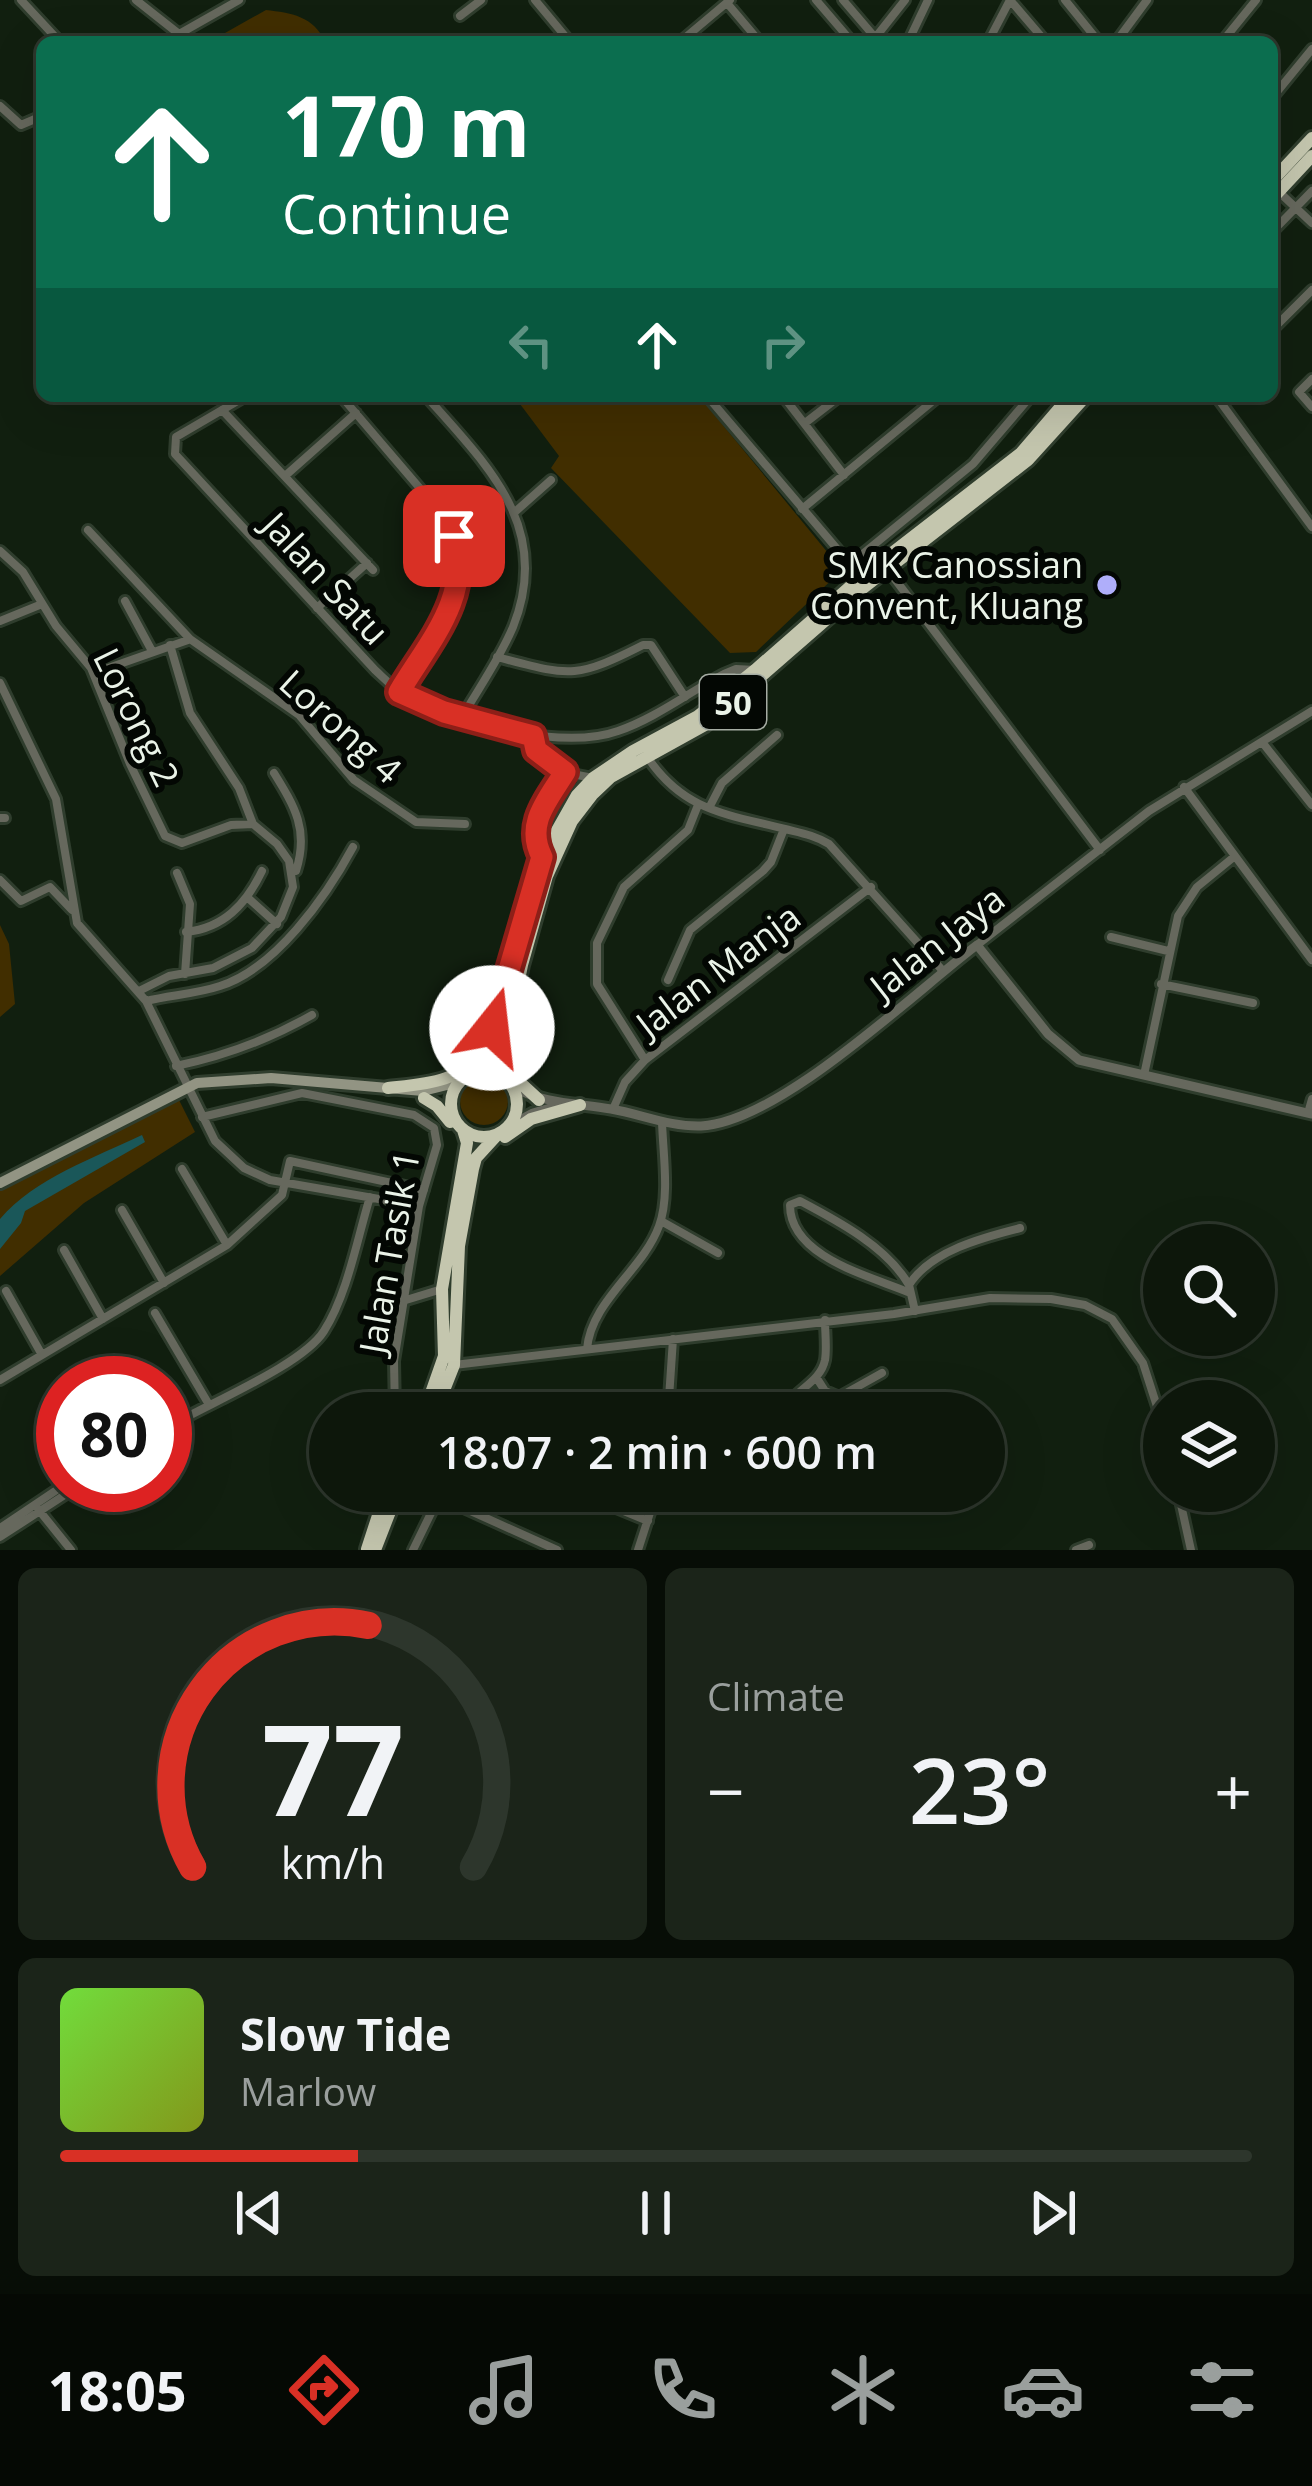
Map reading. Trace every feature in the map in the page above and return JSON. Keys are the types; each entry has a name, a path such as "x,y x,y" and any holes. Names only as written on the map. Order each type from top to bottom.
{"highway":[{"path":"1278,185 1312,138"},
{"path":"1278,187 1312,156"},
{"name":"50","path":"480,1071 542,857 577,796 593,778 698,716 755,670 861,577 1021,453 1065,402"},
{"name":"50","path":"500,1075 522,964 559,846 592,795 611,777 705,725 887,568 1028,460 1081,402"},
{"path":"388,1088 454,1076 479,1055 492,1028"},
{"path":"504,1040 508,1069 539,1100"},
{"path":"431,1392 444,1356 442,1289 466,1178 476,1158 517,1108 512,1087 500,1075 480,1071 459,1082 451,1109 467,1143 466,1178 459,1246 454,1365 443,1392"},
{"path":"424,1098 444,1113 465,1155"},
{"path":"466,1178 513,1130 547,1112 574,1105"},
{"path":"463,1130 480,1137 502,1131"},
{"path":"371,1550 381,1512"},
{"path":"371,1550 388,1512"}],"main road":[{"path":"0,1183 187,1086 272,1078 433,1091 459,1082"},
{"path":"408,1091 451,1109"}],"street":[{"path":"21,0 55,36"},
{"path":"136,0 179,34"},
{"path":"176,36 239,0"},
{"path":"460,16 481,0"},
{"path":"536,0 565,36"},
{"path":"816,0 847,36"},
{"path":"843,0 874,36"},
{"path":"880,36 905,0"},
{"path":"911,36 928,0"},
{"path":"992,36 1010,0 1041,36"},
{"path":"1065,0 1094,36"},
{"path":"1120,36 1147,0"},
{"path":"1227,36 1256,0"},
{"path":"687,36 728,1 755,36"},
{"path":"1278,91 1312,49"},
{"path":"0,106 17,124 36,118"},
{"path":"1278,226 1312,190"},
{"path":"1278,194 1312,223"},
{"path":"1278,324 1312,290"},
{"path":"1312,379 1299,392 1312,407"},
{"name":"Jalan Satu","path":"236,402 176,437 175,454 399,692 462,717 533,736 602,736 641,721 724,674 755,670"},
{"path":"346,402 447,520 458,549 460,571 451,609 399,692"},
{"path":"431,402 487,466 516,511 524,553 523,588 511,632 462,717"},
{"path":"712,402 861,577"},
{"path":"788,402 844,475"},
{"path":"806,423 832,402"},
{"path":"802,509 934,402"},
{"path":"849,565 973,464 1026,402"},
{"path":"1053,402 1058,410"},
{"path":"1220,402 1312,527"},
{"path":"222,410 370,566 317,608"},
{"path":"285,476 356,413"},
{"path":"516,511 550,480"},
{"name":"Lorong 4","path":"88,530 190,639 298,715 346,773 404,817 432,825 465,824"},
{"name":"Lorong 2","path":"0,551 22,572 94,673 130,764 169,840 182,843 231,825 253,824"},
{"path":"887,568 1100,850"},
{"path":"125,601 152,651"},
{"path":"0,621 42,604"},
{"path":"94,673 190,639"},
{"path":"170,645 190,713 238,788 253,824 282,850 293,878"},
{"path":"497,657 557,671 584,672 643,645 651,646 686,697"},
{"path":"0,683 56,799 74,891 73,912"},
{"name":"Jalan Jaya","path":"512,1087 539,1100 613,1109 662,1122 713,1124 765,1106 1184,787 1312,710"},
{"path":"709,808 730,774 777,735"},
{"path":"533,736 536,750 566,773 577,796"},
{"path":"1262,742 1312,805"},
{"path":"648,756 679,795 698,805 812,834 829,844 943,970"},
{"path":"139,991 159,979 228,962 252,948 277,923 286,907 303,833 298,813 274,773"},
{"path":"566,773 593,778"},
{"path":"542,857 534,842 534,828 566,773"},
{"path":"1184,787 1312,960"},
{"path":"645,1060 597,984 596,944 624,887 688,830 698,805"},
{"path":"668,980 689,930 763,871 784,829"},
{"path":"146,1001 220,986 266,962 335,879 353,847"},
{"path":"1144,1075 1168,951 1183,906 1197,887 1235,856"},
{"path":"185,932 214,926 248,898 262,871"},
{"path":"177,873 190,904 185,974"},
{"path":"0,880 17,900 25,901 50,887 73,912 80,928 146,1001 215,1141 244,1168 284,1183 419,1206"},
{"name":"Jalan Manja","path":"613,1109 625,1082 645,1060 871,887"},
{"path":"248,898 277,923"},
{"path":"1111,937 1168,951"},
{"path":"977,945 1063,1048 1100,1067 1310,1113 1312,1099"},
{"path":"1161,984 1253,1003"},
{"path":"176,1066 259,1043 312,1015"},
{"name":"Jalan Tasik 1","path":"202,1117 302,1093 414,1114 428,1122 437,1135 419,1206 394,1361 394,1392"},
{"name":"Jalan Jaya","path":"502,1131 533,1113 574,1105"},
{"path":"587,1348 592,1326 636,1266 661,1221 662,1122"},
{"path":"0,1380 227,1245 282,1195 290,1161 424,1190"},
{"path":"182,1169 227,1245"},
{"path":"192,1413 285,1364 317,1340 332,1315 370,1197"},
{"path":"909,1289 825,1259 794,1225 790,1205 800,1201 879,1252 909,1289 915,1311"},
{"path":"122,1210 164,1283"},
{"path":"661,1221 718,1253"},
{"path":"909,1289 932,1262 1020,1228"},
{"path":"64,1250 103,1319"},
{"path":"406,1300 442,1289"},
{"path":"6,1291 42,1355"},
{"path":"454,1365 915,1311 1005,1296 1069,1301 1102,1312 1120,1328 1148,1380"},
{"path":"155,1313 208,1403"},
{"path":"797,1392 816,1377 826,1356 824,1321"},
{"path":"669,1392 673,1339"},
{"path":"816,1377 825,1391 839,1397 882,1372"},
{"path":"413,1550 444,1499 557,1550"},
{"path":"0,1532 36,1507"},
{"path":"40,1512 70,1550"},
{"path":"629,1512 649,1520"},
{"path":"638,1550 651,1512"},
{"path":"1183,1512 1191,1550"},
{"path":"1076,1550 1089,1545"}],"shaded area":[{"path":"266,10 308,21 322,36 220,36"},
{"path":"518,402 704,402 842,570 756,652 730,653 551,468 559,456"},
{"path":"0,925 9,944 15,1004 0,1017"},
{"path":"484,1077 501,1084 508,1101 501,1118 484,1125 467,1118 460,1101 467,1084"},
{"path":"176,1094 195,1132 84,1203 0,1276 0,1185"}],"water":[{"path":"142,1135 145,1142 25,1211 0,1249 0,1219 30,1192"}],"place":[{"name":"SMK Canossian Convent, Kluang","path":"1107,585"}],"route":[{"path":"454,536 460,571 456,596 399,692 444,712 533,736 536,750 565,772 534,828 532,836 542,857 492,1028"}]}
